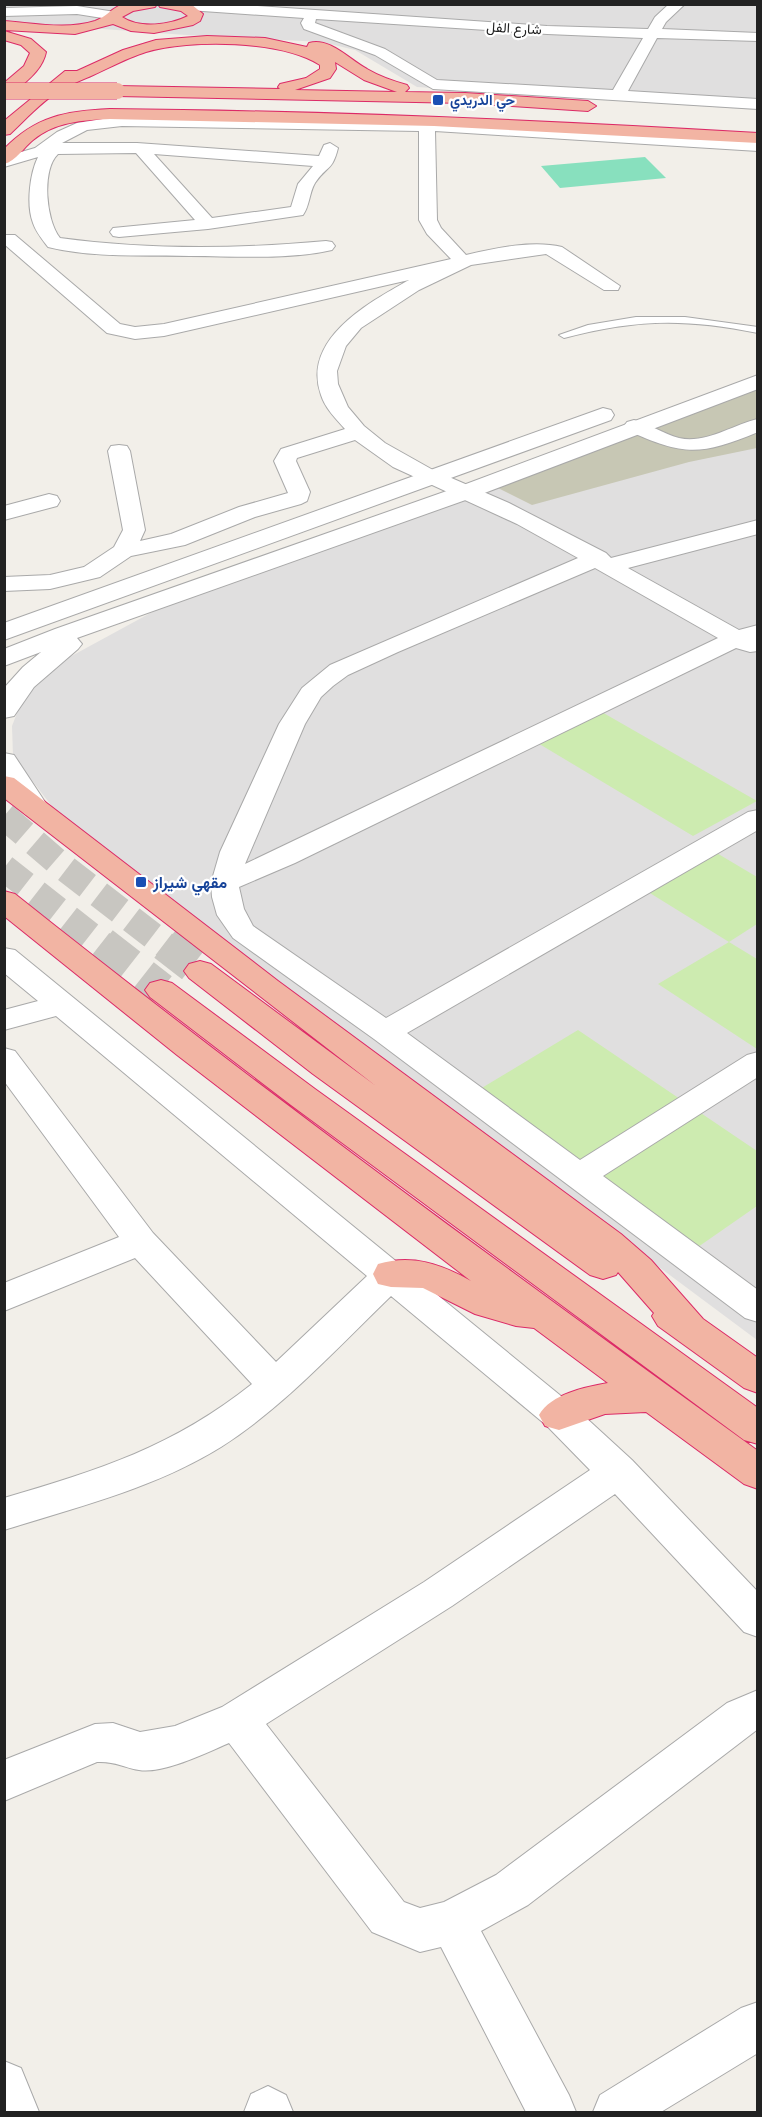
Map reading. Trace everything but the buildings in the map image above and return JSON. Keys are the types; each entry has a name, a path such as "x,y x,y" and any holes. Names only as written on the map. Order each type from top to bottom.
{"highway":[{"path":"4,25 76,29 97,26 115,18 125,9 149,4"},
{"path":"165,4 192,10 196,14 194,19"},
{"path":"115,18 132,26 170,27"},
{"path":"105,40 114,32 115,18"},
{"path":"4,130 54,86 103,54 136,38 194,19"},
{"path":"194,19 199,26 224,33 288,41 330,50 362,73 390,85 438,96 568,104 620,112"},
{"path":"4,35 26,42 38,52 38,58 32,66 4,92"},
{"path":"54,86 138,49 183,41 218,40 282,46 312,52 328,63 328,69 324,75 311,81 273,90 251,92"},
{"path":"4,100 69,59"},
{"path":"4,92 599,112"},
{"path":"4,100 117,94 251,92 465,98"},
{"path":"4,107 404,113 667,125 758,132"},
{"path":"4,160 36,130 50,123 88,115 110,114 562,126 758,138"},
{"path":"726,120 758,122"},
{"path":"4,784 267,988 609,1243 638,1269 689,1328"},
{"path":"4,900 245,1092 544,1317 758,1473"},
{"path":"200,971 326,1066 758,1378"},
{"path":"161,990 303,1097 758,1429"},
{"path":"391,1274 429,1275 496,1307 544,1317"},
{"path":"559,1415 579,1404 603,1397 628,1395 653,1397"}],"street":[{"path":"61,10 149,4"},
{"path":"619,94 664,15 678,4"},
{"path":"174,5 270,11"},
{"path":"4,12 25,8 93,11 115,18"},
{"path":"194,19 270,11"},
{"name":"شارع الفل","path":"270,11 314,14 370,11 547,30 758,37"},
{"path":"547,30 549,13"},
{"path":"314,14 308,23 309,26 381,52 433,84 758,104"},
{"path":"4,160 35,153 72,129 96,123 122,121 427,126 758,146"},
{"path":"335,124 327,162 306,185 297,211 208,224 99,234 54,243 16,245 114,329 135,333 164,330 463,262 546,249 556,251 611,286"},
{"path":"427,126 428,220 433,230 463,262"},
{"path":"326,246 275,251 229,252 82,247 54,243 44,231 38,210 41,173 45,158 52,150 65,147 141,149 327,162"},
{"path":"141,149 208,224"},
{"path":"463,262 411,286 360,318 343,335 330,356 326,375 328,392 338,409 358,432 393,457 428,477 499,505 751,640"},
{"path":"679,388 758,360"},
{"path":"4,632 428,477 758,381"},
{"path":"635,415 676,443 687,445 702,444 758,425"},
{"path":"4,658 33,645 466,492 635,415"},
{"path":"4,584 50,582 92,572 124,551 177,540 246,512 293,499 298,496 299,492 285,461 289,454 358,432"},
{"path":"119,451 134,530 124,551"},
{"path":"4,513 50,501"},
{"path":"758,527 604,562 349,666 317,687 292,724 234,852 225,883 225,897 232,920 243,932 385,1032 758,1309"},
{"path":"92,572 107,594"},
{"path":"4,617 107,594"},
{"path":"4,710 12,695 32,672 95,623"},
{"path":"225,883 751,640"},
{"path":"4,761 36,808"},
{"path":"385,1032 758,818"},
{"path":"4,957 391,1274 559,1415 618,1471 758,1620"},
{"path":"4,1020 60,1005"},
{"path":"4,1058 141,1242 213,1322 275,1384"},
{"path":"580,1176 758,1062"},
{"path":"4,1298 141,1242"},
{"path":"4,1514 129,1474 178,1453 214,1432 275,1384 391,1274"},
{"path":"4,1781 95,1743 113,1742 140,1751 177,1745 237,1720 438,1594 618,1471"},
{"path":"237,1720 388,1917 420,1930 452,1922 512,1890 742,1716 758,1708"},
{"path":"452,1922 552,2112"},
{"path":"617,2112 758,2025"},
{"path":"4,2085 15,2112"}],"lane":[{"path":"564,335 605,324 634,320 704,321 758,330"}],"shaded area":[{"path":"4,5 757,5 757,110 417,87 355,50 322,42 5,22"},
{"path":"757,383 757,1340 68,827 13,756 12,726 22,700 55,665 167,604"},
{"path":"757,383 757,448 689,462 532,505 484,481"}],"green space":[{"path":"645,157 666,178 560,188 541,166"},
{"path":"600,711 757,801 693,836 536,742"},
{"path":"715,852 757,877 757,924 729,942 645,890"},
{"path":"729,942 757,959 757,1049 658,984"},
{"path":"578,1030 757,1151 757,1206 698,1247 480,1089"}],"tunnel":[{"path":"4,816 62,866 166,946"},
{"path":"4,868 104,946"},
{"path":"102,944 161,990"},
{"path":"165,944 200,971"}],"place":[{"name":"حي الدريدي","path":"438,100"},
{"name":"مقهي شيراز","path":"141,882"}]}
